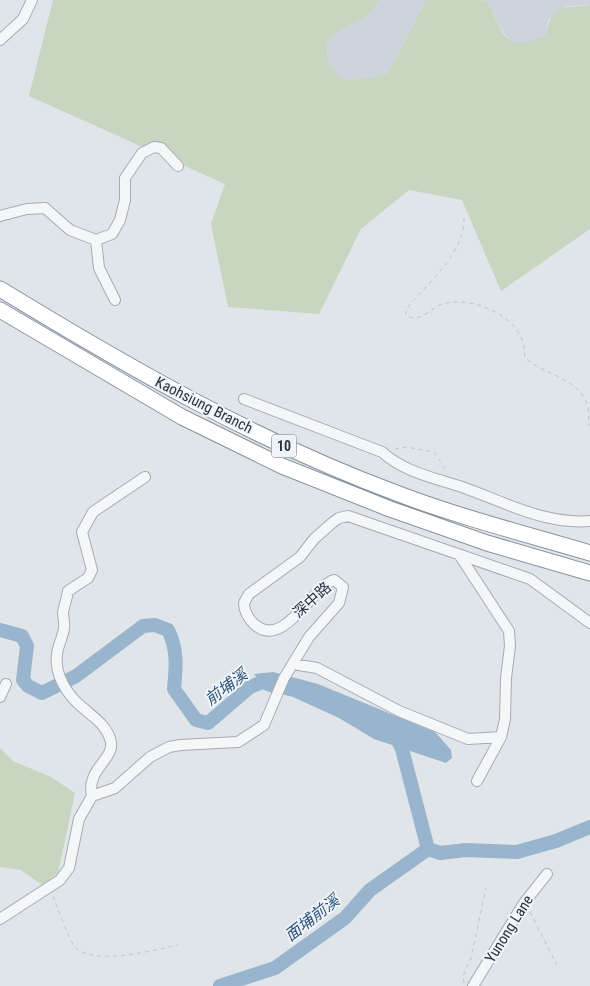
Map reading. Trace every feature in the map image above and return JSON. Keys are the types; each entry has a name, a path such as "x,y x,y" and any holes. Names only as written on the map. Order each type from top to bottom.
{"highway":[{"name":"Kaohsiung Branch","path":"0,289 186,398 286,448 398,494 491,526 590,553"},
{"name":"Kaohsiung Branch","path":"0,310 182,417 282,466 390,509 488,543 590,573"}],"street":[{"path":"0,40 22,19 32,0"},
{"path":"0,216 27,209 44,208 70,230 96,240 112,234 120,220 125,200 125,178 142,153 154,147 161,148 178,166"},
{"path":"96,240 100,268 115,300"},
{"path":"244,399 382,452 393,462 426,476 544,517 590,521"},
{"path":"0,919 60,880 69,868 79,819 92,796 90,786 92,778 96,769 108,756 111,744 107,730 80,706 68,690 58,675 57,656 64,627 63,613 68,591 88,578 92,570 82,532 93,512 145,477"},
{"name":"深中路","path":"92,796 115,788 150,757 169,747 238,742 264,725 284,678 309,637 339,603 343,587 334,580 329,582 319,590 307,606 281,627 270,631 262,630 255,625 248,617 244,603 249,594 300,557 314,539 340,518 348,516 530,579 590,623"},
{"path":"460,556 508,631 510,646 506,678 505,719 501,737 477,781"},
{"path":"293,664 317,668 399,711 468,739 501,737"},
{"path":"0,697 6,684"},
{"name":"Yunong Lane","path":"473,986 524,903 546,874"}],"path":[{"path":"464,218 464,230 458,243 433,278 406,310 406,315 410,318 418,318 442,304 464,303 482,304 502,315 510,321 523,342 526,358 576,388 588,404 587,419 590,426"},
{"path":"382,452 406,447 434,452 456,486"},
{"path":"50,886 74,946 83,952 102,957 178,945"},
{"path":"465,986 463,976 471,958 486,888"},
{"path":"524,903 536,920 557,965"}],"shaded area":[{"path":"380,0 426,0 388,73 366,78 340,79 328,63 327,42 339,31 368,16"},
{"path":"480,0 590,0 590,5 567,6 548,20 546,34 529,43 518,44 511,42 499,26 488,2"}],"green space":[{"path":"53,0 380,0 368,16 339,31 327,42 328,63 341,79 366,78 388,73 426,0 480,0 488,2 498,24 508,39 523,43 546,34 552,17 560,9 590,5 590,229 501,291 462,200 409,190 361,229 319,314 228,307 211,224 225,184 29,96"},
{"path":"0,748 13,761 51,777 75,793 58,873 42,885 21,870 0,867"}],"water":[{"path":"273,672 318,684 435,732 451,750 452,758 446,763 374,739 339,718 293,697 267,690 254,674"}],"waterway":[{"name":"前埔溪","path":"0,630 22,636 27,646 23,680 28,686 42,693 76,676 143,626 155,625 168,630 176,659 174,689 196,720 208,723 250,687 262,682 279,688"},
{"name":"前埔溪","path":"394,732 402,749 428,849"},
{"name":"面埔前溪","path":"220,986 275,968 345,918 370,890 428,849 440,853 466,850 517,852 556,841 590,827"}]}
